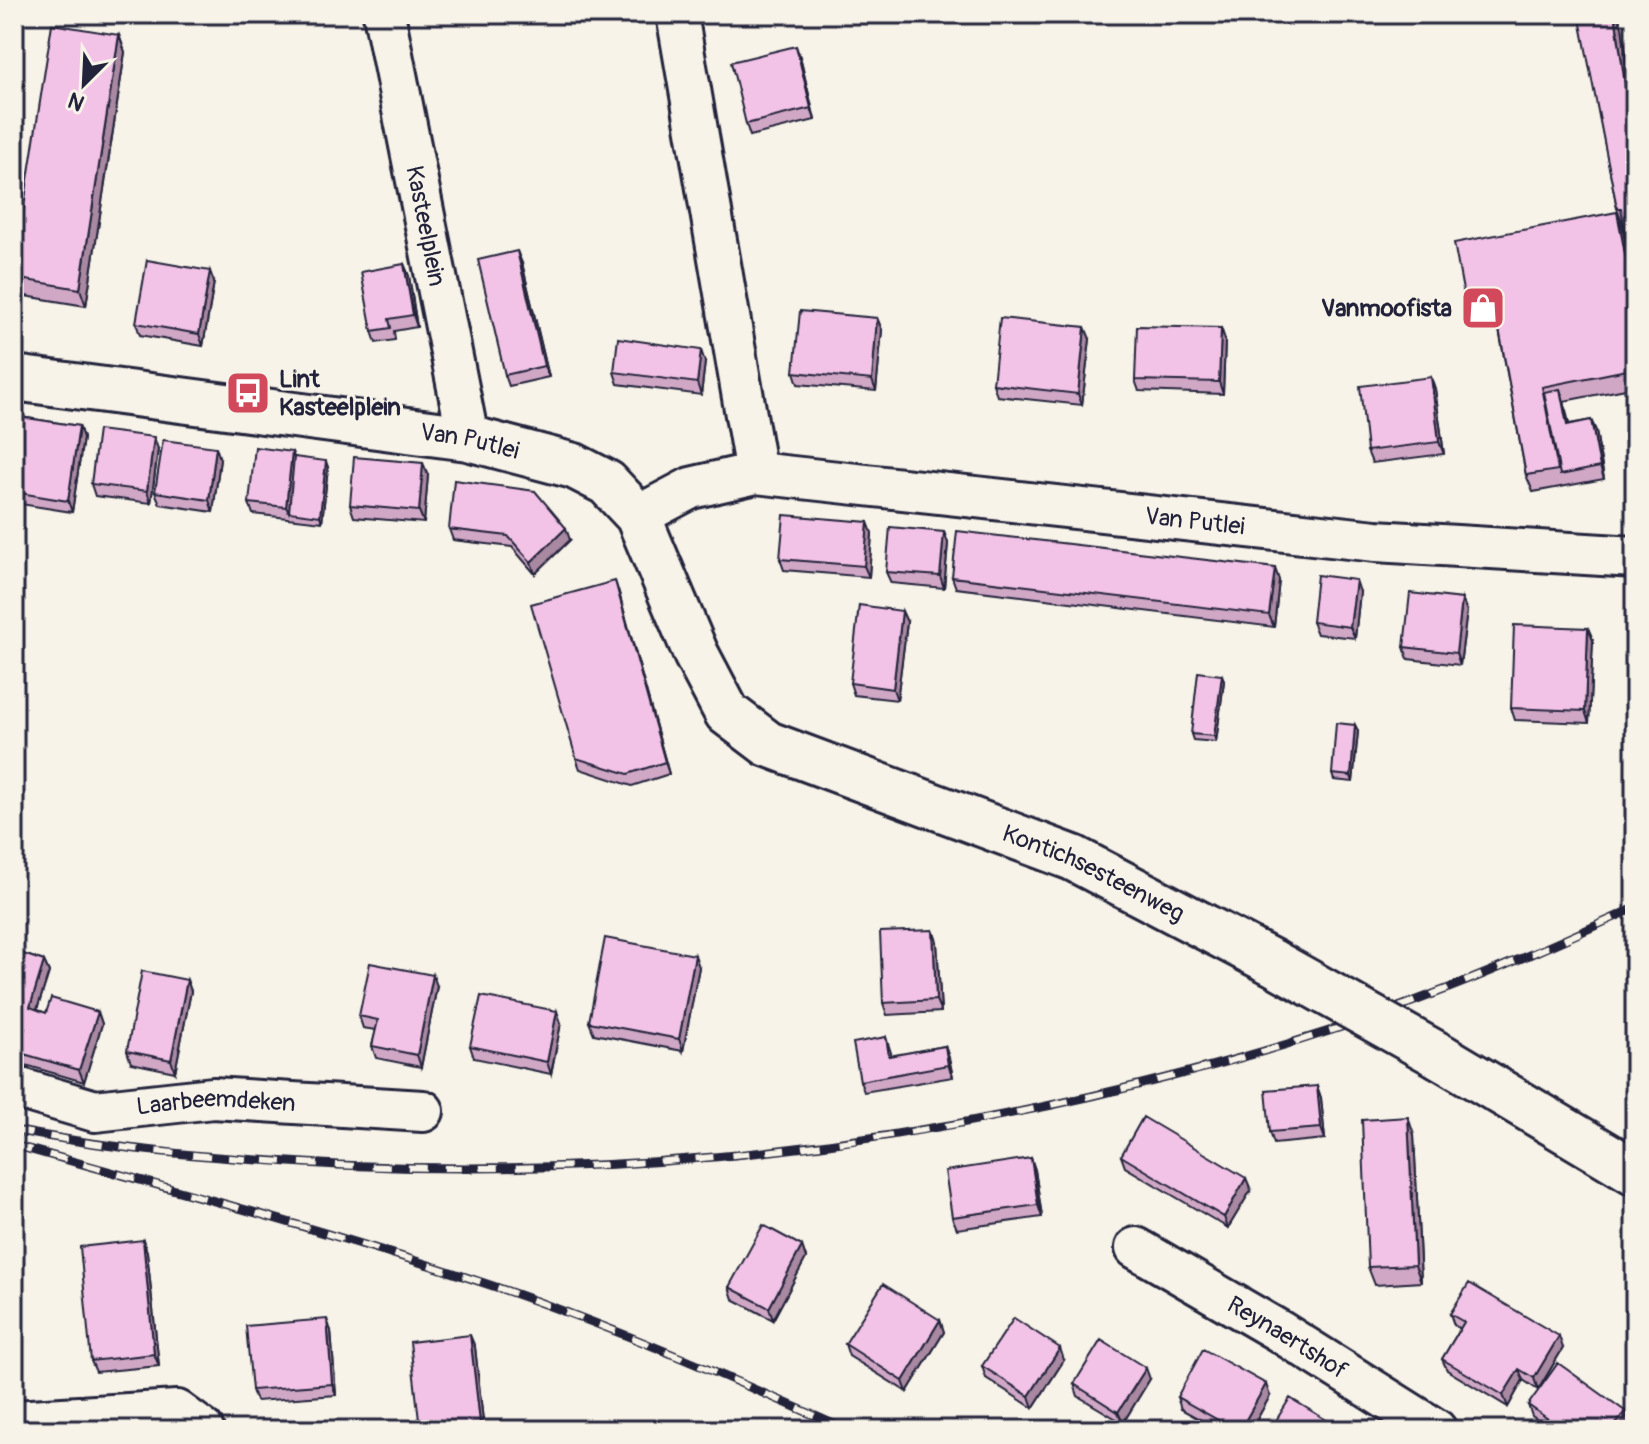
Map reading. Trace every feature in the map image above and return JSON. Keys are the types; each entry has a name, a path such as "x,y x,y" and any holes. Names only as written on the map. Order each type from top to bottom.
{"street":[{"name":"Kasteelplein","path":"384,14 468,438"},
{"path":"677,14 756,473"},
{"name":"Van Putlei","path":"14,378 468,438 574,466 607,483 638,516 691,488 756,473 1376,541 1635,557"},
{"name":"Kontichsesteenweg","path":"638,516 696,654 727,713 768,744 1073,858 1272,962 1440,1056 1635,1172"},
{"name":"Laarbeemdeken","path":"14,1087 95,1111 204,1098 423,1111"},
{"name":"Reynaertshof","path":"1136,1248 1279,1331 1436,1430"},
{"path":"14,1421 177,1411 203,1430"}],"building":[{"path":"1579,14 1615,14 1632,134 1635,134 1635,284 1621,208 1617,208"},
{"path":"52,24 119,35 80,289 14,278"},
{"path":"796,46 811,108 746,124 731,62"},
{"path":"1617,212 1635,306 1635,408 1627,370 1542,387 1558,470 1526,475 1493,296 1465,301 1454,243"},
{"path":"517,251 544,366 505,375 478,260"},
{"path":"147,260 210,271 199,334 136,323"},
{"path":"404,264 413,315 389,319 391,328 372,331 361,272"},
{"path":"800,311 877,318 872,380 794,372"},
{"path":"1000,318 1085,327 1078,394 993,384"},
{"path":"1137,326 1221,328 1219,382 1135,380"},
{"path":"618,338 701,350 697,383 614,372"},
{"path":"1431,377 1439,442 1367,451 1360,386"},
{"path":"1560,389 1567,425 1591,420 1600,467 1560,475 1544,392"},
{"path":"14,416 79,426 68,501 14,492"},
{"path":"98,430 154,437 147,491 91,484"},
{"path":"163,440 216,447 209,500 155,492"},
{"path":"255,447 292,452 286,507 249,503"},
{"path":"294,457 326,461 320,516 289,512"},
{"path":"354,457 423,463 419,511 350,505"},
{"path":"454,480 535,491 566,528 531,562 508,536 449,529"},
{"path":"784,515 868,522 864,566 780,559"},
{"path":"890,527 944,532 940,576 886,572"},
{"path":"957,531 1275,568 1269,615 952,577"},
{"path":"1317,575 1356,580 1350,627 1312,622"},
{"path":"615,581 665,762 628,774 576,758 531,604"},
{"path":"1410,593 1462,599 1456,653 1404,647"},
{"path":"859,605 902,611 893,689 850,683"},
{"path":"1514,625 1588,628 1585,711 1511,708"},
{"path":"1198,672 1222,675 1214,736 1191,734"},
{"path":"1336,723 1355,725 1351,776 1332,774"},
{"path":"933,930 936,1000 883,1003 880,932"},
{"path":"605,938 695,955 679,1039 589,1022"},
{"path":"14,951 44,961 30,1007 46,1013 51,998 98,1012 79,1070 17,1052 25,1028 14,1025"},
{"path":"370,963 433,975 417,1055 372,1046 378,1020 359,1016"},
{"path":"142,971 187,980 171,1060 127,1051"},
{"path":"481,996 557,1011 547,1062 470,1046"},
{"path":"886,1037 889,1056 945,1046 948,1065 860,1081 853,1043"},
{"path":"1317,1086 1321,1128 1270,1132 1266,1090"},
{"path":"1143,1117 1246,1178 1224,1217 1121,1156"},
{"path":"1408,1117 1415,1265 1368,1267 1362,1120"},
{"path":"1031,1158 1038,1205 952,1217 945,1171"},
{"path":"763,1225 802,1246 769,1308 729,1287"},
{"path":"143,1240 154,1354 91,1361 80,1247"},
{"path":"1469,1283 1559,1336 1534,1378 1519,1369 1503,1395 1442,1359 1464,1322 1450,1314"},
{"path":"883,1284 940,1320 903,1381 845,1344"},
{"path":"1014,1318 1060,1348 1029,1396 982,1366"},
{"path":"327,1319 332,1384 252,1390 246,1326"},
{"path":"470,1335 480,1423 420,1429 410,1342"},
{"path":"1101,1340 1146,1368 1118,1412 1074,1384"},
{"path":"1203,1349 1266,1384 1240,1430 1177,1397"},
{"path":"1558,1363 1625,1411 1612,1430 1564,1430 1528,1405"},
{"path":"1290,1398 1343,1430 1270,1430"}],"railway":[{"path":"14,1130 134,1149 216,1157 434,1168 623,1164 810,1146 998,1116 1134,1086 1258,1053 1447,989 1635,908"},
{"path":"14,1145 299,1225 517,1294 660,1349 847,1430"}],"place":[{"name":"Vanmoofista","path":"1483,308"},
{"name":"Lint Kasteelplein","path":"248,393"}]}
